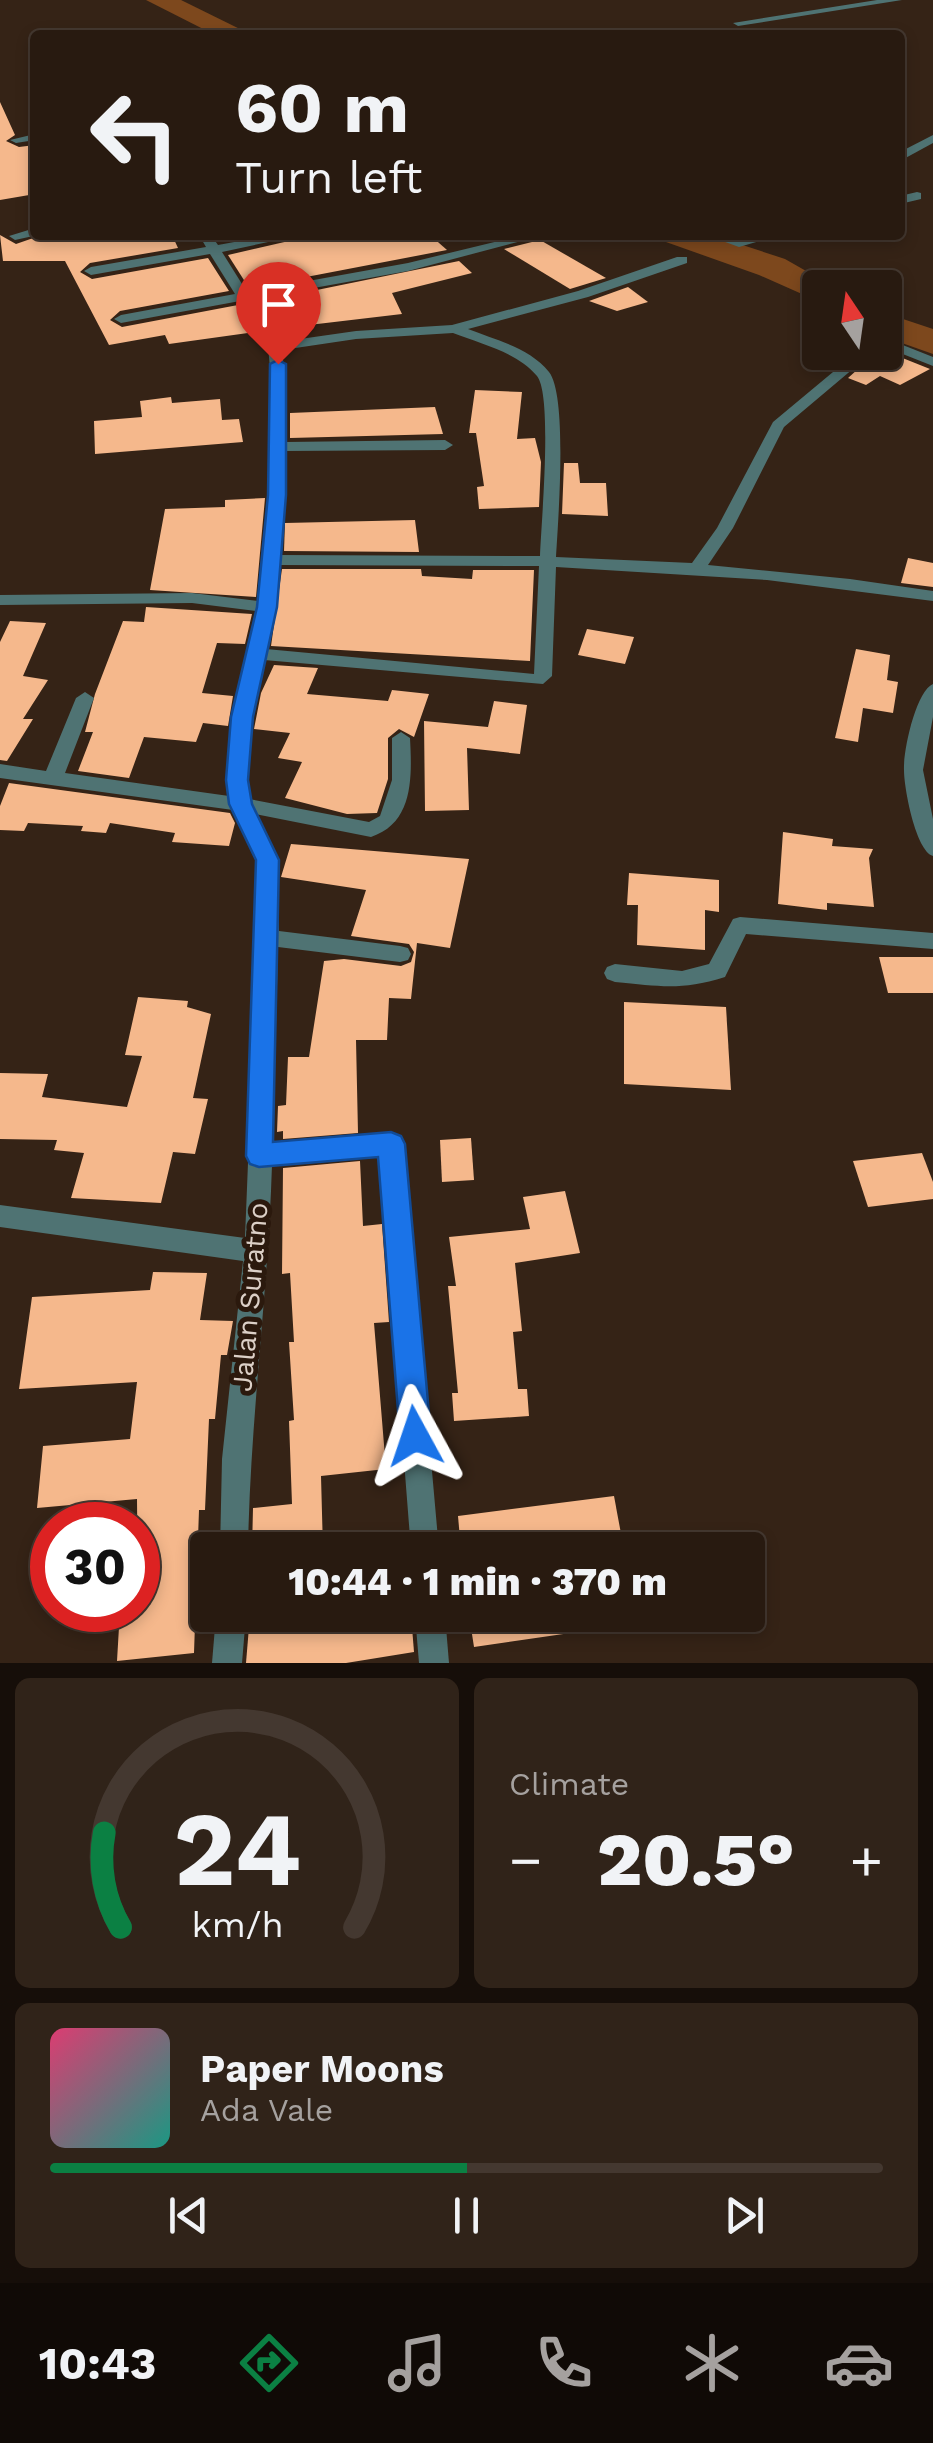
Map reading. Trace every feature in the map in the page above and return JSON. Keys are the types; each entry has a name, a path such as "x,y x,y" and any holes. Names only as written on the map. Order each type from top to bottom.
{"street":[{"path":"738,23 897,0"},
{"path":"16,140 30,138"},
{"path":"905,154 933,138"},
{"path":"905,199 917,196"},
{"path":"14,236 30,233"},
{"path":"121,319 408,267 518,240"},
{"path":"91,271 209,241 275,347 356,335 456,329 584,294 682,260"},
{"path":"256,654 541,678 552,466 550,389 544,375 517,353 456,329"},
{"name":"Jalan Suratno","path":"234,1532 236,1459 257,1251 268,938 267,860 240,804 237,780 242,717 267,607 272,560 278,447 275,347"},
{"path":"902,349 933,362"},
{"path":"697,569 725,528 778,425 844,370"},
{"path":"278,447 445,445"},
{"path":"272,560 545,558 859,584 933,596"},
{"path":"0,600 192,598 267,607"},
{"path":"933,690 915,741 911,783 933,849"},
{"path":"53,778 85,698"},
{"path":"0,771 240,804 362,830 382,828 390,820 402,780 401,738"},
{"path":"615,972 682,980 717,971 740,924 933,941"},
{"path":"268,938 400,954"},
{"path":"259,1156 391,1144 423,1532"},
{"path":"0,1216 257,1251"},
{"path":"227,1663 230,1632"},
{"path":"431,1632 434,1663"}],"building":[{"path":"0,102 15,135 6,141 19,147 30,146 30,195 0,200"},
{"path":"0,235 16,244 30,239 174,240 178,248 90,263 80,272 92,279 208,258 229,291 120,311 110,320 122,327 238,305 255,332 169,344 165,335 109,345 65,261 3,261"},
{"path":"293,240 436,240 447,250 249,288 228,255"},
{"path":"540,240 606,278 570,289 504,249"},
{"path":"459,261 472,273 392,293 402,314 275,329 258,302"},
{"path":"628,287 648,302 617,311 589,301"},
{"path":"902,358 930,369 900,385 880,376 866,385 848,378 857,370 902,370"},
{"path":"475,390 522,392 517,439 535,438 541,462 539,507 479,509 477,487 484,486 476,433 469,433"},
{"path":"171,397 172,403 220,399 222,420 239,419 243,442 95,454 94,421 142,417 140,401"},
{"path":"435,407 443,434 290,438 290,413"},
{"path":"564,463 578,463 580,483 606,483 608,516 562,514"},
{"path":"265,498 256,597 150,590 165,509 225,507 225,500"},
{"path":"415,520 419,552 284,551 285,523"},
{"path":"908,558 933,563 933,587 901,583"},
{"path":"282,569 421,569 422,576 472,579 473,570 534,570 530,661 271,646"},
{"path":"146,607 252,614 245,644 217,643 202,693 233,696 228,726 203,723 196,742 144,737 129,778 78,771 93,732 85,732 95,694 123,621 144,622"},
{"path":"10,621 46,623 23,676 48,680 23,719 33,719 7,761 0,760 0,642"},
{"path":"587,629 634,637 625,664 578,655"},
{"path":"856,649 890,655 887,680 898,682 893,713 863,708 858,742 835,738"},
{"path":"274,665 318,668 307,694 388,701 392,690 429,694 414,737 399,729 388,738 388,779 377,813 347,814 285,798 302,762 278,758 290,733 254,729 261,693"},
{"path":"494,701 527,705 520,754 467,748 469,810 425,811 424,721 488,727"},
{"path":"9,783 230,813 235,823 229,846 172,842 175,833 110,823 106,833 81,831 83,826 28,823 24,831 0,830 0,806"},
{"path":"783,832 833,839 832,846 873,849 869,858 874,907 827,903 827,910 778,904"},
{"path":"291,844 469,859 450,948 417,943 411,999 389,998 387,1040 356,1040 358,1133 283,1139 283,1131 277,1132 278,1106 286,1105 288,1057 309,1057 324,961 344,959 401,966 411,962 414,952 409,944 351,936 366,890 281,877"},
{"path":"629,873 719,880 719,912 705,910 705,950 637,945 638,905 627,905"},
{"path":"879,957 933,957 933,993 888,993"},
{"path":"138,997 188,1001 187,1007 211,1014 193,1098 208,1099 195,1154 173,1152 161,1203 71,1198 84,1153 54,1150 57,1140 0,1139 0,1073 48,1074 42,1097 127,1107 142,1056 125,1055"},
{"path":"624,1002 726,1007 731,1090 624,1084"},
{"path":"471,1138 474,1180 442,1182 440,1140"},
{"path":"922,1153 933,1182 933,1199 868,1207 853,1161"},
{"path":"360,1161 363,1226 382,1224 389,1322 374,1323 386,1469 321,1476 323,1532 252,1532 253,1508 292,1504 289,1421 294,1420 289,1342 294,1342 290,1273 282,1274 283,1168"},
{"path":"565,1191 580,1253 515,1263 522,1331 513,1332 518,1389 527,1389 529,1416 454,1421 452,1393 458,1393 448,1286 456,1286 449,1237 530,1229 523,1197"},
{"path":"153,1272 207,1273 200,1320 233,1321 227,1355 221,1355 215,1419 209,1419 205,1510 199,1510 198,1532 190,1532 190,1632 195,1632 194,1653 117,1661 119,1632 160,1632 160,1502 38,1502 43,1446 130,1439 137,1382 19,1389 32,1297 150,1290"},
{"path":"614,1496 621,1532 459,1532 458,1516"},
{"path":"249,1632 412,1632 414,1652 346,1663 246,1663"},
{"path":"472,1632 577,1632 474,1647"}],"waterway":[{"path":"159,0 227,30"},
{"path":"693,240 772,267 802,282"},
{"path":"902,330 933,342"}],"route":[{"path":"278,364 277,495 267,607 242,717 237,780 240,804 267,860 265,1068 259,1156 391,1144 415,1436"}]}
